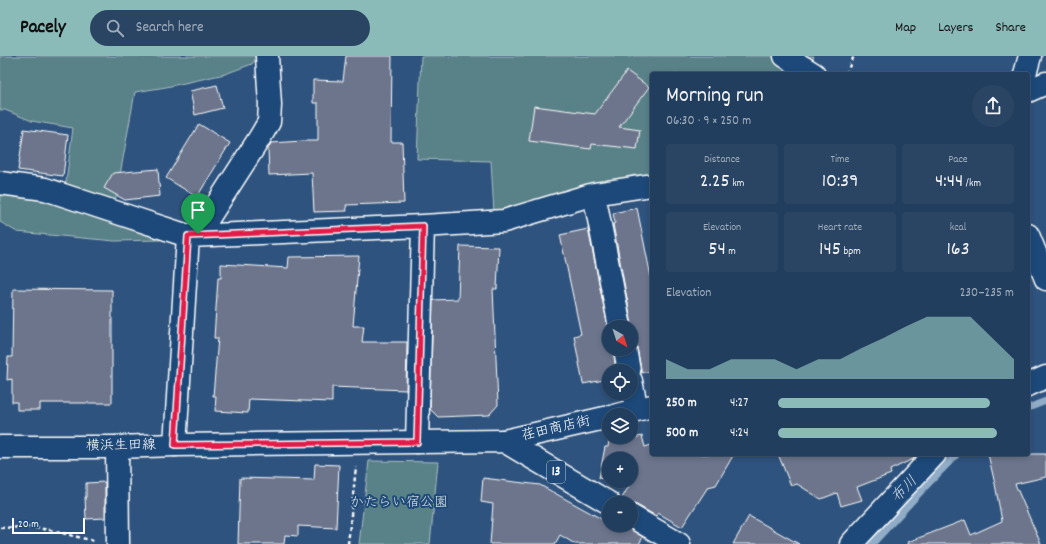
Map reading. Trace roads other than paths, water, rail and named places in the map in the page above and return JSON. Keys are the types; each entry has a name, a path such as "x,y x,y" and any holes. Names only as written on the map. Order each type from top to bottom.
{"street":[{"path":"175,445 193,235 255,145 268,122 270,105 267,56"},
{"path":"785,56 811,72"},
{"path":"1026,72 1030,56"},
{"path":"1030,90 1046,83"},
{"path":"0,183 45,189 130,217 193,235 423,226 504,221 594,194 650,185"},
{"path":"594,194 619,320"},
{"path":"417,442 423,226"},
{"path":"1030,240 1046,279"},
{"path":"1030,384 1046,377"},
{"name":"荏田商店街","path":"504,441 602,419"},
{"name":"横浜生田線","path":"0,447 117,447 504,441"},
{"name":"13","path":"504,441 602,499"},
{"path":"108,543 117,447"},
{"path":"851,544 933,456"},
{"path":"638,520 679,544"}],"waterway":[{"name":"布川","path":"1030,407 1046,401"},
{"name":"布川","path":"872,544 955,456"}],"park label":[{"name":"かたらい宿公園","path":"399,503"}]}
